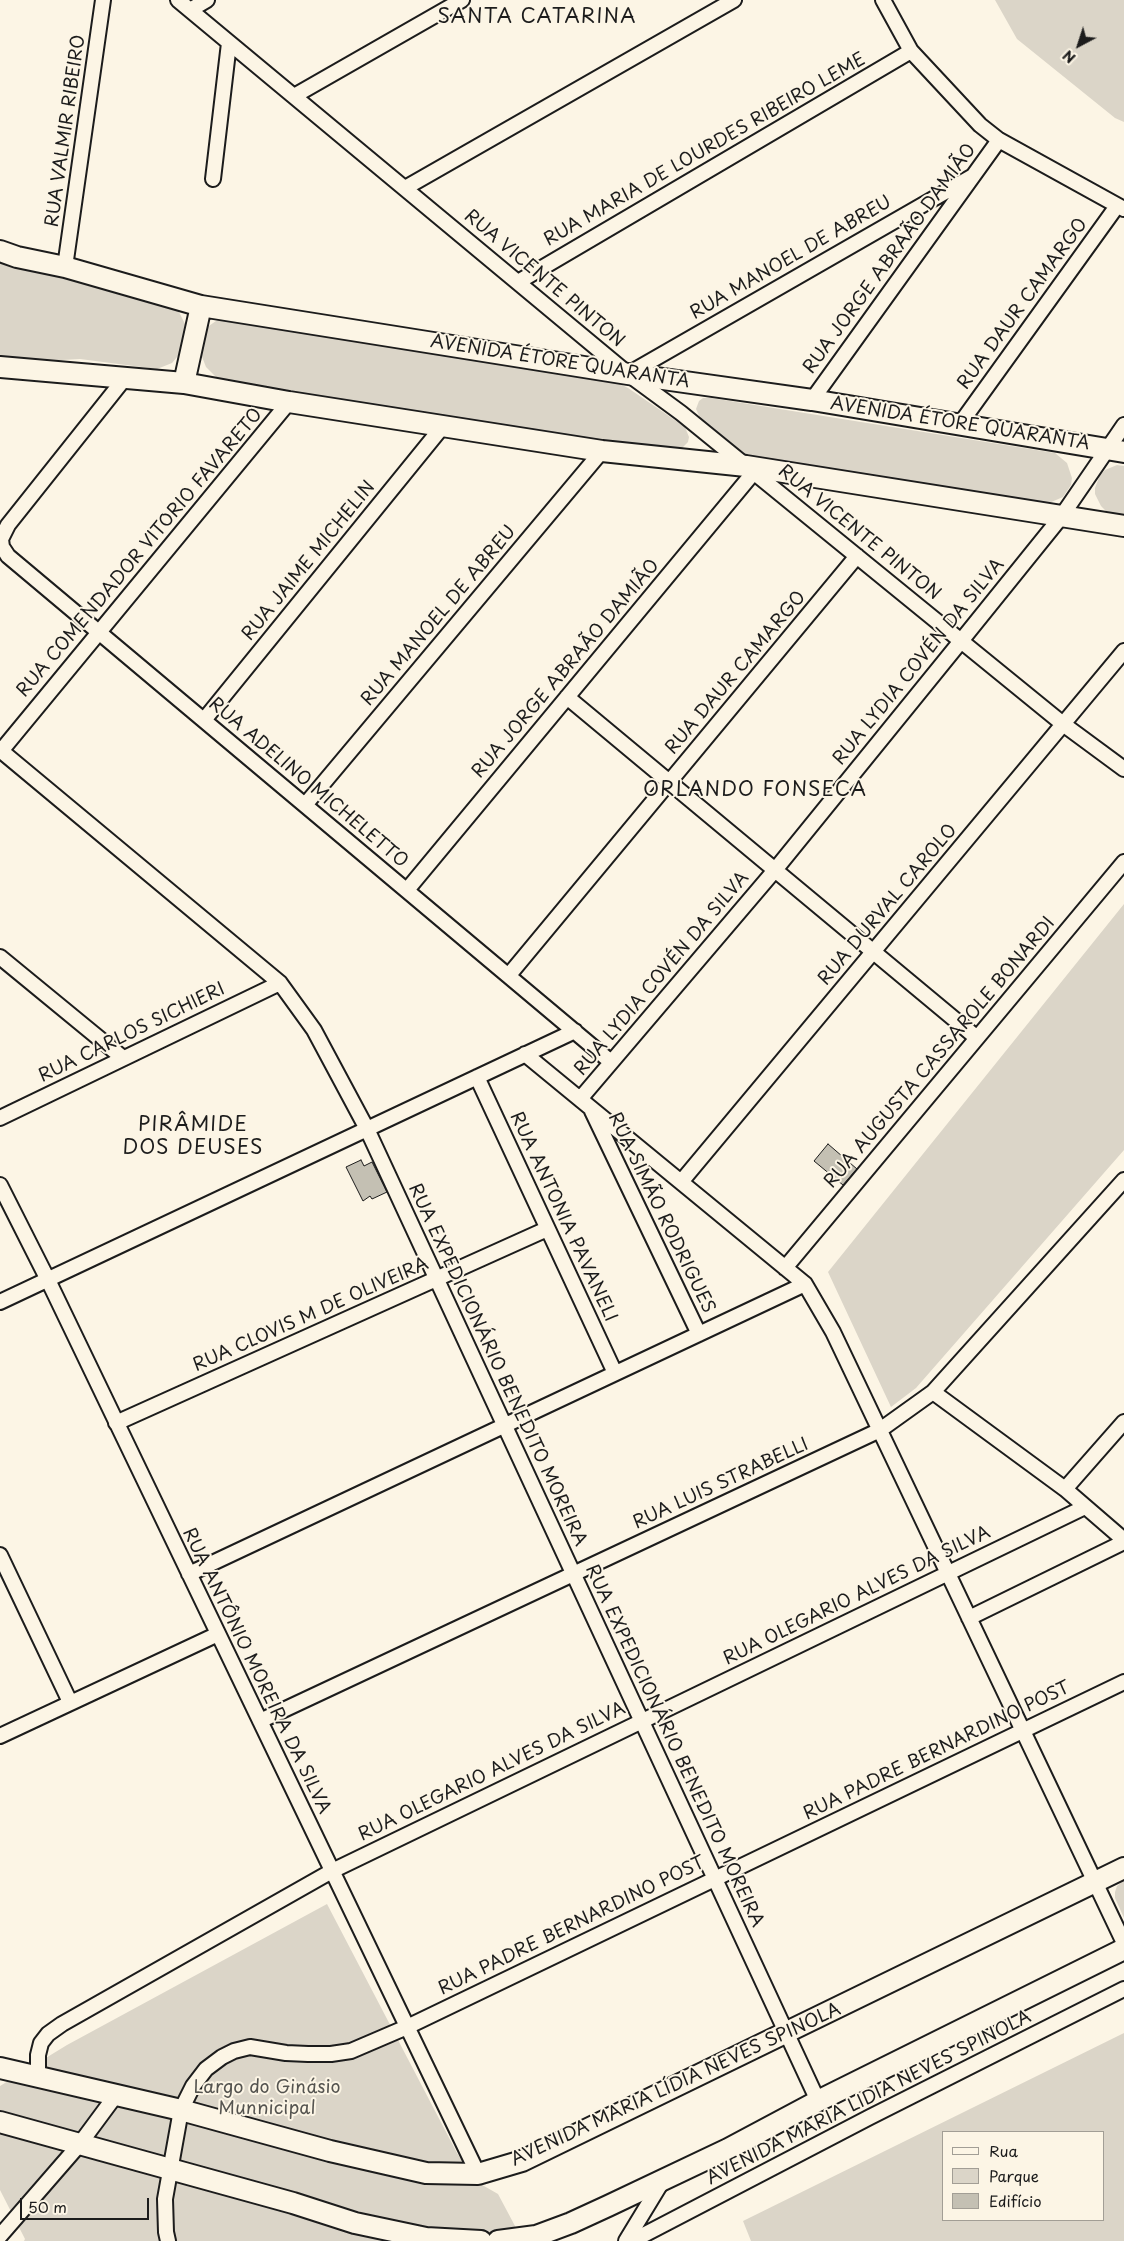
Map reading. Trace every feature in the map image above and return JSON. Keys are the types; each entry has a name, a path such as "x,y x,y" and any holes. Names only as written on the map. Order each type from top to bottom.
{"main road":[{"name":"AVENIDA ÉTORE QUARANTA","path":"0,252 65,267 202,306 628,374 812,400 1115,450"},
{"path":"184,383 202,306"},
{"path":"0,366 184,383 289,402 602,451 750,469 1124,526"},
{"name":"AVENIDA MARIA LÍDIA NEVES SPINOLA","path":"0,2068 181,2110 330,2151 426,2173 478,2174 522,2161 1096,1884 1124,1868"},
{"path":"498,2241 536,2236 571,2223 663,2180 728,2149 818,2101 1124,1948"},
{"path":"0,2122 170,2171 293,2203 355,2223 428,2239 481,2241"}],"street":[{"name":"RUA VALMIR RIBEIRO","path":"65,267 103,0"},
{"name":"RUA VICENTE PINTON","path":"178,0 628,374 681,412 1063,724 1124,769"},
{"path":"190,10 207,0"},
{"path":"294,96 462,0"},
{"path":"405,188 734,0"},
{"path":"883,0 911,51 980,125 999,140 1121,208"},
{"path":"213,179 229,42"},
{"name":"RUA MARIA DE LOURDES RIBEIRO LEME","path":"518,282 911,51"},
{"name":"RUA JORGE ABRAÃO DAMIÃO","path":"812,400 999,140"},
{"name":"RUA MANOEL DE ABREU","path":"628,374 973,176"},
{"name":"RUA DAUR CAMARGO","path":"960,424 1121,208"},
{"name":"RUA ADELINO MICHELETTO","path":"125,378 8,525 1,539 2,547 8,556 611,1062"},
{"name":"RUA COMENDADOR VITORIO FAVARETO","path":"0,751 289,402"},
{"name":"RUA LYDIA COVÉN DA SILVA","path":"585,1103 611,1062 775,870 1115,450 1124,425"},
{"name":"RUA JAIME MICHELIN","path":"204,720 443,426"},
{"name":"RUA MANOEL DE ABREU","path":"305,805 602,451"},
{"name":"RUA JORGE ABRAÃO DAMIÃO","path":"406,890 567,698 750,469"},
{"name":"RUA DAUR CAMARGO","path":"509,976 857,556"},
{"name":"RUA DURVAL CAROLO","path":"681,1182 1124,651"},
{"path":"567,698 978,1038"},
{"name":"RUA EXPEDICIONÁRIO BENEDITO MOREIRA","path":"0,751 280,983 314,1030 367,1129 818,2101"},
{"name":"RUA AUGUSTA CASSAROLE BONARDI","path":"785,1268 1124,862"},
{"path":"0,957 123,1058"},
{"name":"RUA CARLOS SICHIERI","path":"0,1118 280,983"},
{"path":"0,1302 575,1031"},
{"path":"525,1054 804,1284 833,1332 1124,1943"},
{"name":"RUA ANTONIA PAVANELI","path":"476,1077 616,1373"},
{"name":"RUA SIMÃO RODRIGUES","path":"585,1103 698,1334"},
{"name":"RUA LUIS STRABELLI","path":"260,1721 880,1430 933,1392 1124,1180"},
{"name":"RUA ANTÔNIO MOREIRA DA SILVA","path":"0,1184 478,2174"},
{"name":"RUA CLOVIS M DE OLIVEIRA","path":"116,1423 547,1229"},
{"path":"189,1574 804,1284"},
{"path":"933,1392 1064,1489 1124,1541 969,1618"},
{"path":"1064,1489 1124,1422"},
{"name":"RUA OLEGARIO ALVES DA SILVA","path":"38,2077 38,2056 41,2043 48,2034 62,2024 332,1871 1085,1507"},
{"path":"0,1555 70,1702"},
{"path":"0,1736 218,1634"},
{"name":"RUA PADRE BERNARDINO POST","path":"168,2241 165,2199 181,2110 193,2086 206,2069 222,2057 234,2051 250,2047 286,2053 330,2054 351,2051 407,2026 1124,1682"},
{"name":"AVENIDA MARIA LIDIA NEVES SPINOLA","path":"632,2241 870,2117 1124,1990"},
{"path":"1,2230 79,2145 116,2095"},
{"path":"626,2241 663,2180"}],"green space":[{"path":"995,0 1124,0 1124,122 1115,118 1017,39"},
{"path":"0,262 158,299 173,306 179,312 186,326 187,334 183,350 172,363 157,369 80,359 25,362 0,357"},
{"path":"223,318 612,380 628,388 685,427 689,437 688,442 681,449 672,451 222,383 206,367 199,349 203,330"},
{"path":"703,398 1055,453 1067,463 1072,478 1071,485 1063,497 1049,503 749,457 700,418 696,409 699,401"},
{"path":"1117,465 1124,466 1124,516 1106,511 1095,494 1095,488 1100,475 1105,470"},
{"path":"1124,904 1124,1150 916,1388 891,1407 828,1272"},
{"path":"1124,1880 1124,1918 1115,1898 1115,1892 1117,1886"},
{"name":"Largo do Ginásio Munnicipal","path":"327,1904 457,2153 477,2182 498,2194 523,2241 24,2241 25,2239 0,2190 0,2086 67,2045"},
{"path":"1124,2033 1124,2241 751,2241 743,2221"}],"building":[{"path":"828,1144 857,1169 843,1185 814,1161"},
{"path":"361,1160 364,1166 372,1162 387,1192 372,1199 370,1196 363,1201 346,1167"}],"district":[{"name":"SANTA CATARINA","path":"537,17"},
{"name":"ORLANDO FONSECA","path":"755,790"},
{"name":"PIRÂMIDE DOS DEUSES","path":"193,1136"}]}
